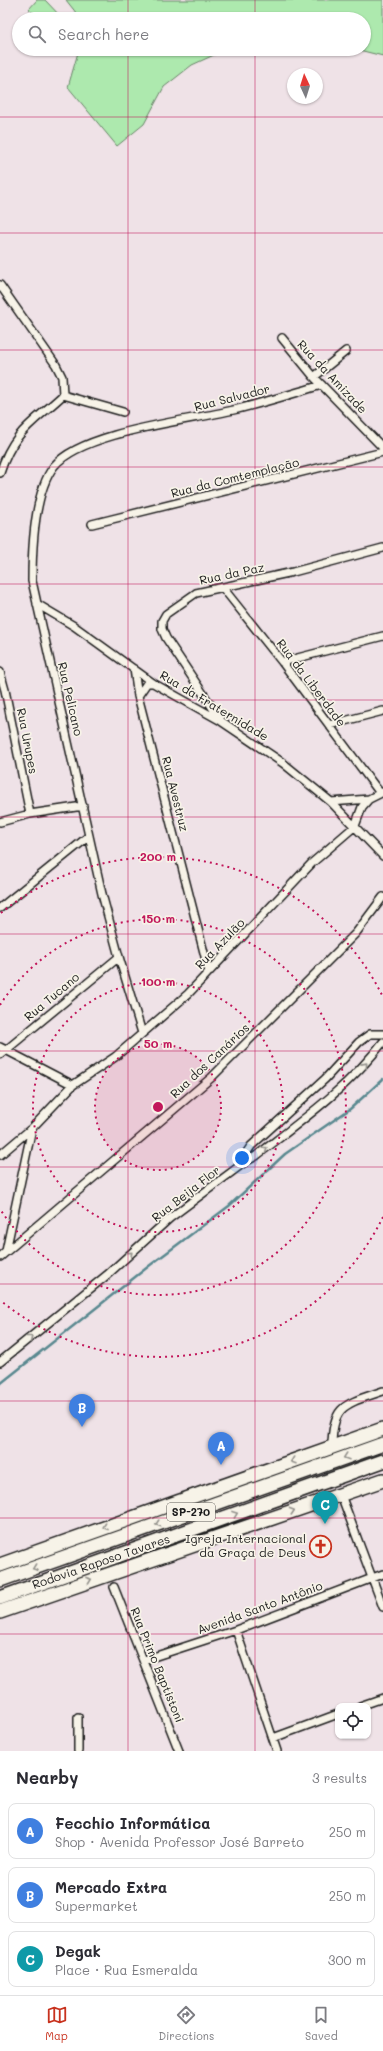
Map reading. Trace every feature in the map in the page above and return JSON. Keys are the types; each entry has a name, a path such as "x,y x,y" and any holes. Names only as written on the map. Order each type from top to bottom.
{"highway":[{"path":"0,1565 383,1429"},
{"name":"Rodovia Raposo Tavares","path":"0,1580 383,1444"},
{"name":"Rodovia Raposo Tavares","path":"0,1598 383,1461"},
{"path":"291,1494 338,1485 383,1473"},
{"path":"0,1612 112,1572 383,1480"}],"street":[{"path":"0,285 56,365 62,377 63,394"},
{"name":"Rua da Amizade","path":"282,338 322,385 383,448"},
{"path":"314,376 346,350"},
{"name":"Rua Salvador","path":"145,427 253,406 322,385"},
{"path":"63,394 123,412"},
{"path":"0,473 9,448 21,430 63,394"},
{"name":"Rua Pelicano","path":"142,1033 119,957 89,836 32,581 34,535 47,479 54,466 64,456 80,448 114,435 145,427"},
{"name":"Rua da Comtemplação","path":"92,524 383,452"},
{"name":"Rua da Paz","path":"221,720 166,638 162,629 162,621 166,614 196,593 206,589 223,588 293,572 383,548"},
{"name":"Rua da Liberdade","path":"223,588 282,662 381,792"},
{"name":"Rua da Fraternidade","path":"37,604 74,626 153,683 221,720 283,762 331,802 383,856"},
{"path":"282,662 383,636"},
{"name":"Rua Avestruz","path":"134,669 138,696 209,972"},
{"name":"Rua Urupes","path":"0,672 30,814"},
{"path":"138,696 147,683 153,683"},
{"path":"329,725 383,710"},
{"path":"331,802 369,798 381,792"},
{"name":"Rua Azulão","path":"0,1155 32,1128 73,1085 115,1057 188,994 312,862 355,826 362,807 369,798"},
{"path":"0,822 30,814 83,806"},
{"path":"0,908 89,836"},
{"name":"Rua dos Canários","path":"0,1257 210,1078 356,932 383,897"},
{"name":"Rua Tucano","path":"0,1055 3,1049 119,957"},
{"path":"245,1162 247,1151 255,1142 325,1079 359,1042 370,1034 383,1034"},
{"name":"Rua Beija Flor","path":"0,1362 107,1275 170,1218 245,1162 256,1156 341,1089 360,1071 383,1042"},
{"path":"3,1049 73,1085"},
{"path":"6,1251 32,1128"},
{"path":"332,1448 332,1428 338,1413 354,1402 383,1392"},
{"path":"341,1495 383,1607"},
{"name":"Avenida Santo Antônio","path":"144,1660 236,1630 383,1574"},
{"name":"Rua Primo Baptistoni","path":"114,1587 179,1751"},
{"path":"236,1630 277,1751"},
{"path":"369,1703 383,1698"},
{"path":"273,1738 335,1715"},
{"path":"78,1717 78,1751"}],"green space":[{"path":"37,0 45,0 56,12 32,12 29,9"},
{"path":"66,0 383,0 383,56 371,53 371,12 75,12"},
{"path":"77,56 212,56 192,65 164,87 144,124 117,146 68,87"}],"waterway":[{"path":"0,1384 149,1266 229,1206 285,1154 350,1109 383,1079"}],"place":[{"name":"Mercado Extra","path":"82,1427"},
{"name":"Fecchio Informática","path":"221,1465"},
{"name":"Degak","path":"325,1524"},
{"name":"Igreja Internacional da Graça de Deus","path":"321,1546"}]}
